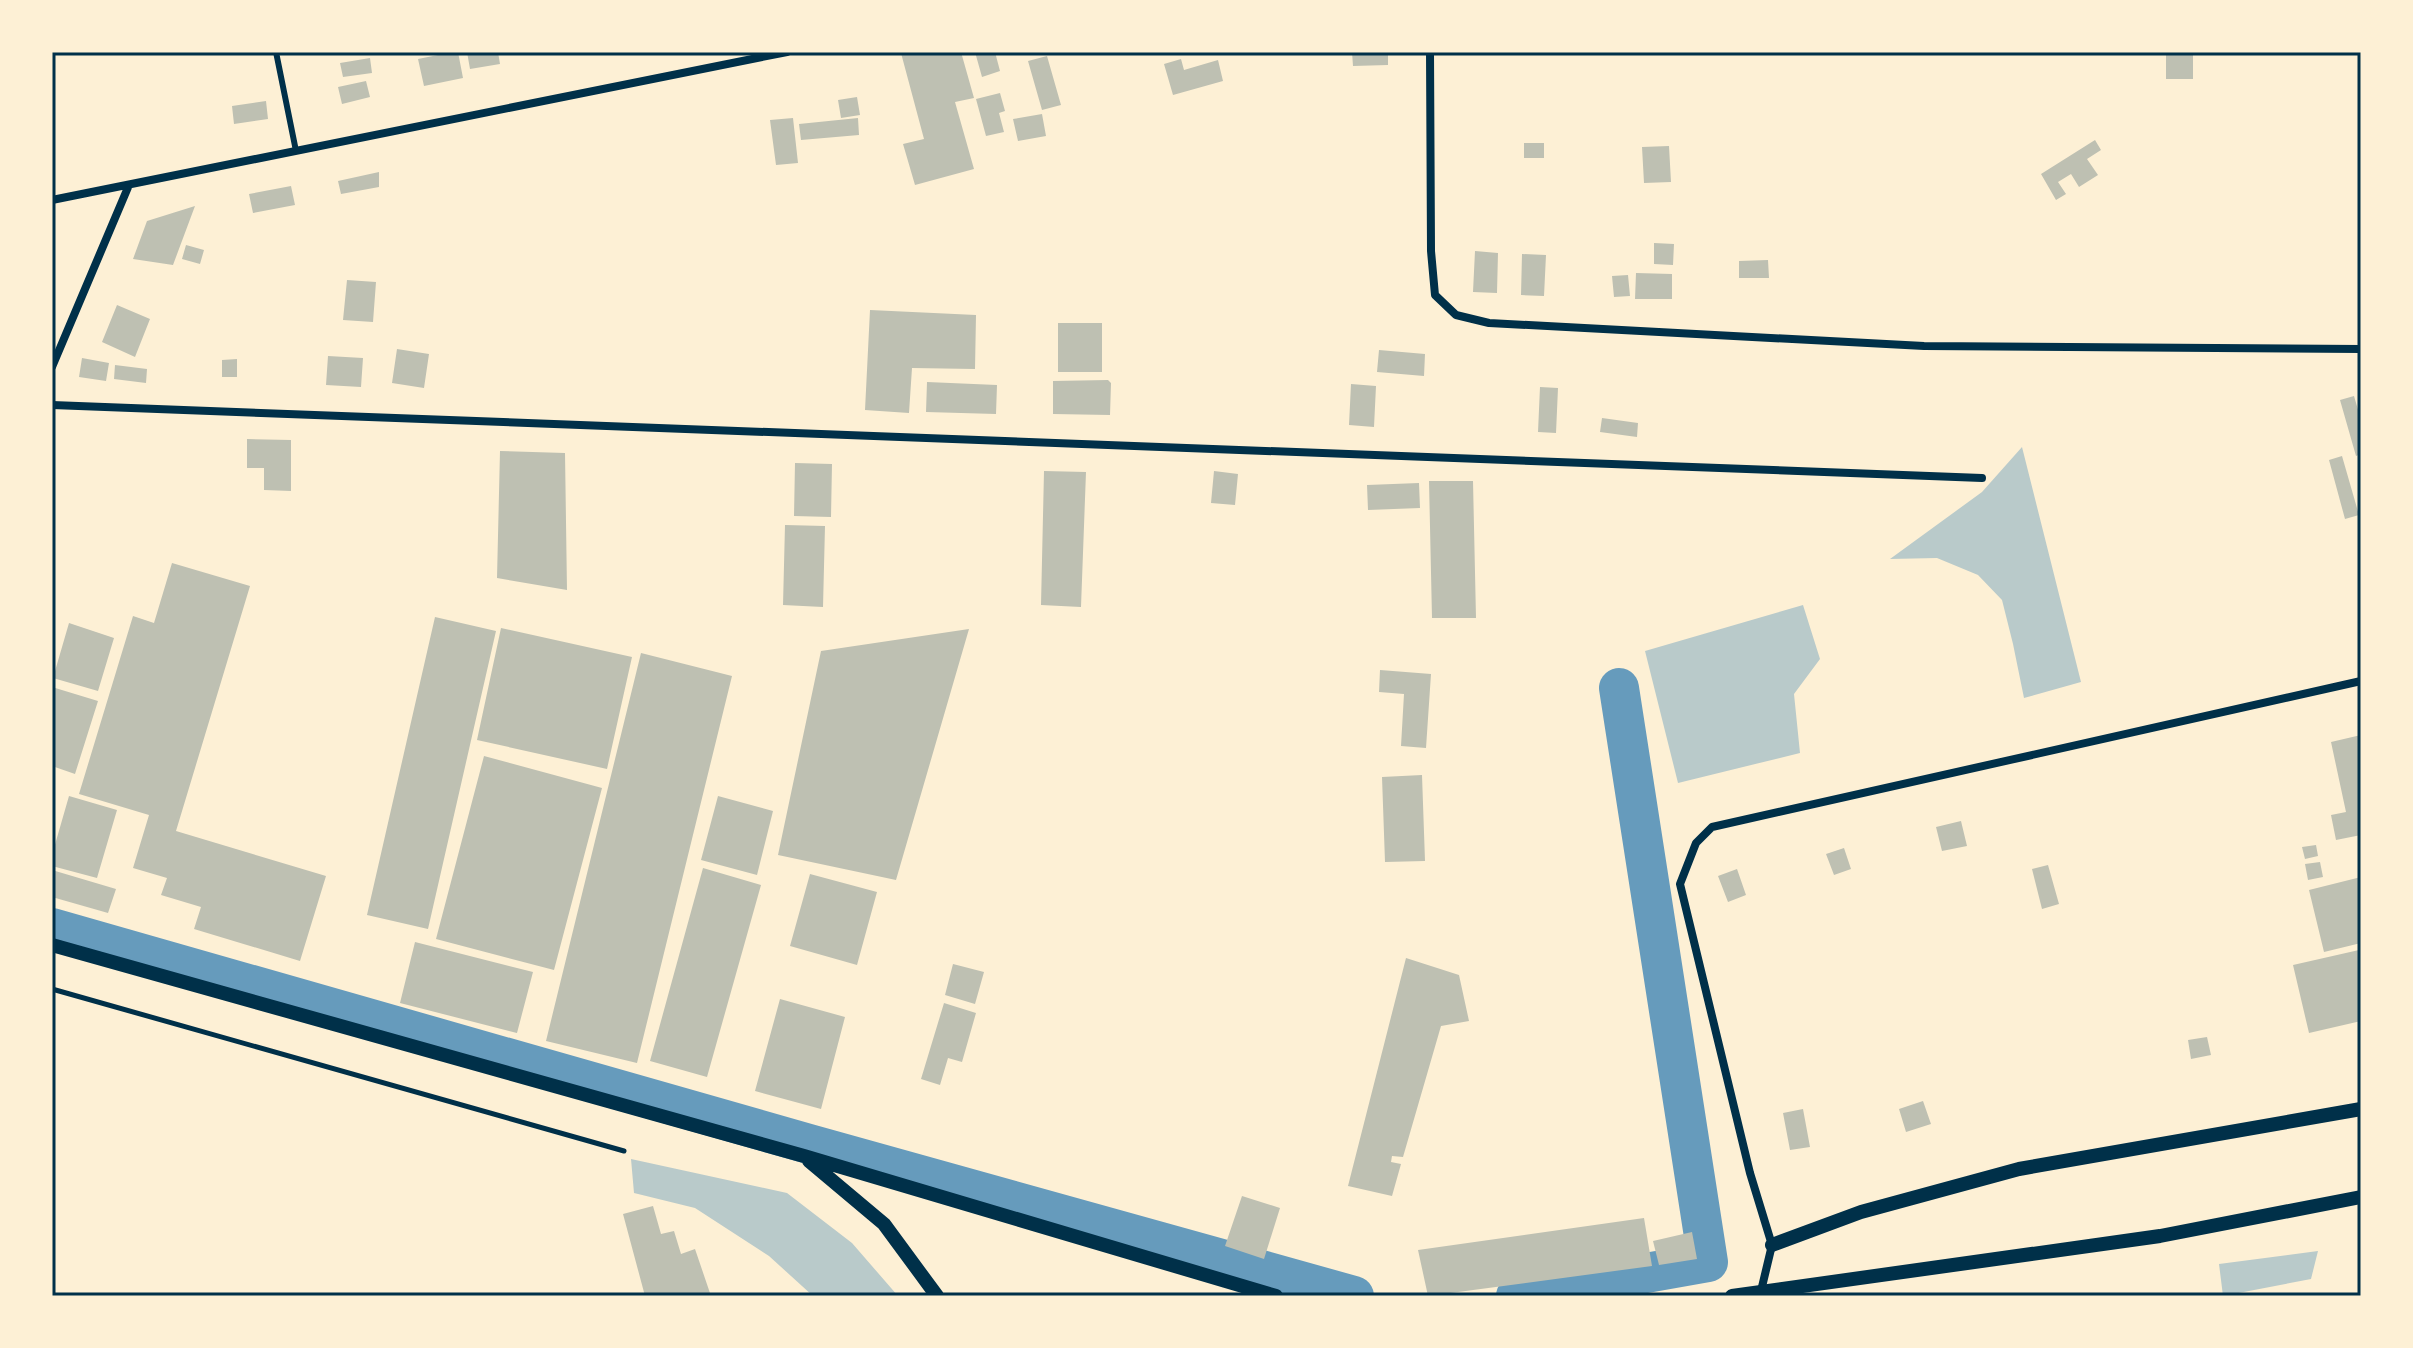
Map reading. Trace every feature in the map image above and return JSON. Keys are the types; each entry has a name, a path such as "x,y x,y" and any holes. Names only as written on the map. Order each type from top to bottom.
{"street":[{"path":"52,200 787,52"},
{"path":"1430,52 1433,280 1435,295 1456,315 1489,323 1924,346 2361,349"},
{"path":"52,367 129,185"},
{"path":"52,405 1982,478"},
{"path":"1761,1291 1772,1245 1750,1173 1680,884 1696,843 1712,827 2361,681"},
{"path":"52,945 804,1156 1276,1296"},
{"path":"1772,1245 1861,1212 2019,1169 2361,1109"},
{"path":"804,1156 884,1224 937,1296"},
{"path":"1732,1296 2160,1236 2361,1197"}],"lane":[{"path":"276,52 296,151"}],"path":[{"path":"52,989 624,1151"}],"shaded area":[{"path":"2022,447 2081,682 2024,698 2002,600 1978,575 1937,558 1890,559 1982,492"},
{"path":"1803,605 1820,659 1794,694 1800,753 1678,783 1645,651"},
{"path":"631,1159 787,1193 852,1243 898,1296 813,1296 769,1256 695,1208 634,1193"},
{"path":"2318,1251 2311,1279 2223,1296 2219,1264"}],"building":[{"path":"458,52 463,78 424,86 418,59"},
{"path":"467,52 498,52 500,64 470,69"},
{"path":"961,52 974,98 955,102 974,169 915,185 903,144 924,139 901,53"},
{"path":"975,52 995,52 1000,71 982,77"},
{"path":"1352,52 1388,52 1388,65 1353,66"},
{"path":"2166,52 2193,52 2193,79 2166,79"},
{"path":"1047,56 1061,105 1042,110 1028,61"},
{"path":"370,58 372,73 343,77 340,63"},
{"path":"1181,59 1184,70 1218,60 1223,81 1173,95 1164,64"},
{"path":"366,81 370,97 342,104 338,87"},
{"path":"1000,93 1005,111 999,113 1004,132 986,136 976,99"},
{"path":"857,97 860,115 841,118 838,100"},
{"path":"266,101 268,119 234,124 232,106"},
{"path":"1042,114 1046,136 1018,141 1013,119"},
{"path":"793,118 798,163 776,165 770,120"},
{"path":"858,118 859,135 801,140 799,124"},
{"path":"2095,140 2101,150 2087,159 2098,175 2079,187 2071,174 2058,182 2066,194 2056,200 2041,174"},
{"path":"1524,143 1544,143 1544,158 1524,158"},
{"path":"1669,146 1671,182 1644,183 1642,147"},
{"path":"379,172 379,187 341,194 338,181"},
{"path":"291,186 295,205 253,213 249,194"},
{"path":"195,206 173,265 133,259 147,221"},
{"path":"1654,243 1674,244 1673,265 1654,264"},
{"path":"186,245 204,250 200,264 182,259"},
{"path":"1475,251 1498,253 1497,293 1473,292"},
{"path":"1522,254 1546,255 1544,296 1521,295"},
{"path":"1768,260 1769,278 1739,278 1739,261"},
{"path":"1636,273 1672,274 1672,299 1635,299"},
{"path":"1628,275 1630,296 1614,297 1612,276"},
{"path":"347,280 376,282 373,322 343,320"},
{"path":"117,305 150,319 135,357 102,342"},
{"path":"870,310 976,315 975,369 912,368 909,413 865,410"},
{"path":"1058,323 1102,323 1102,372 1058,372"},
{"path":"397,349 429,354 424,388 392,383"},
{"path":"1379,350 1425,354 1424,376 1377,372"},
{"path":"328,356 363,358 361,387 326,385"},
{"path":"82,358 109,363 106,381 79,377"},
{"path":"237,359 237,377 222,377 222,360"},
{"path":"115,365 147,369 146,383 114,379"},
{"path":"1108,380 1111,383 1110,415 1053,414 1053,381"},
{"path":"927,382 997,385 996,414 926,412"},
{"path":"1351,384 1376,386 1374,427 1349,425"},
{"path":"1540,387 1558,388 1556,433 1538,432"},
{"path":"2354,396 2361,420 2361,454 2356,456 2340,400"},
{"path":"1602,418 1638,423 1637,437 1600,432"},
{"path":"247,439 291,440 291,491 264,490 264,468 247,468"},
{"path":"500,451 565,453 567,590 497,578"},
{"path":"2342,456 2359,515 2345,519 2329,460"},
{"path":"795,463 832,464 831,517 794,516"},
{"path":"1044,471 1086,472 1081,607 1041,605"},
{"path":"1214,471 1238,474 1235,505 1211,503"},
{"path":"1429,481 1473,481 1476,618 1432,618"},
{"path":"1419,483 1420,508 1368,510 1367,485"},
{"path":"785,525 825,526 823,607 783,605"},
{"path":"172,563 250,586 176,831 326,876 300,961 194,929 201,907 161,895 167,878 133,868 149,815 79,794 133,616 154,623"},
{"path":"435,617 496,631 428,929 367,915"},
{"path":"69,623 114,638 98,691 53,678"},
{"path":"501,628 632,657 607,769 477,740"},
{"path":"969,629 896,880 778,855 821,651"},
{"path":"641,653 732,676 637,1063 546,1041"},
{"path":"1380,670 1431,674 1426,748 1401,746 1404,694 1379,692"},
{"path":"52,687 98,701 75,774 52,766"},
{"path":"2361,735 2361,835 2336,840 2331,815 2346,812 2331,742"},
{"path":"484,756 602,788 554,970 436,939"},
{"path":"1422,775 1425,861 1385,862 1382,777"},
{"path":"69,796 117,810 97,878 52,866 52,855"},
{"path":"718,796 773,811 757,875 701,860"},
{"path":"1961,821 1967,846 1942,851 1936,827"},
{"path":"2316,845 2318,856 2305,859 2302,847"},
{"path":"1844,848 1851,869 1834,875 1826,854"},
{"path":"2320,862 2323,877 2308,880 2305,864"},
{"path":"2048,865 2059,904 2042,909 2032,869"},
{"path":"703,868 761,885 707,1077 650,1061"},
{"path":"1737,869 1746,895 1728,902 1718,876"},
{"path":"52,870 116,889 108,913 52,897"},
{"path":"810,874 877,892 857,965 790,946"},
{"path":"2361,877 2361,943 2324,952 2309,890"},
{"path":"415,942 533,972 517,1033 400,1003"},
{"path":"2359,950 2361,1021 2309,1033 2293,965"},
{"path":"1406,958 1459,975 1469,1021 1441,1026 1403,1157 1392,1156 1391,1162 1401,1164 1392,1196 1348,1186"},
{"path":"953,964 984,972 975,1004 945,995"},
{"path":"780,999 845,1017 821,1109 755,1091"},
{"path":"944,1003 976,1013 962,1062 948,1058 940,1085 921,1079"},
{"path":"2207,1037 2211,1055 2191,1059 2188,1040"},
{"path":"1923,1101 1931,1124 1906,1132 1899,1109"},
{"path":"1803,1109 1810,1147 1790,1150 1783,1113"},
{"path":"1242,1196 1280,1208 1264,1259 1225,1246"},
{"path":"653,1206 661,1234 674,1231 681,1254 695,1249 711,1296 645,1296 623,1214"},
{"path":"1644,1218 1652,1266 1428,1296 1418,1250"},
{"path":"1692,1232 1697,1259 1659,1265 1653,1241"}],"waterway":[{"path":"1516,1296 1708,1262 1619,688"},
{"path":"52,928 1354,1296"}]}
